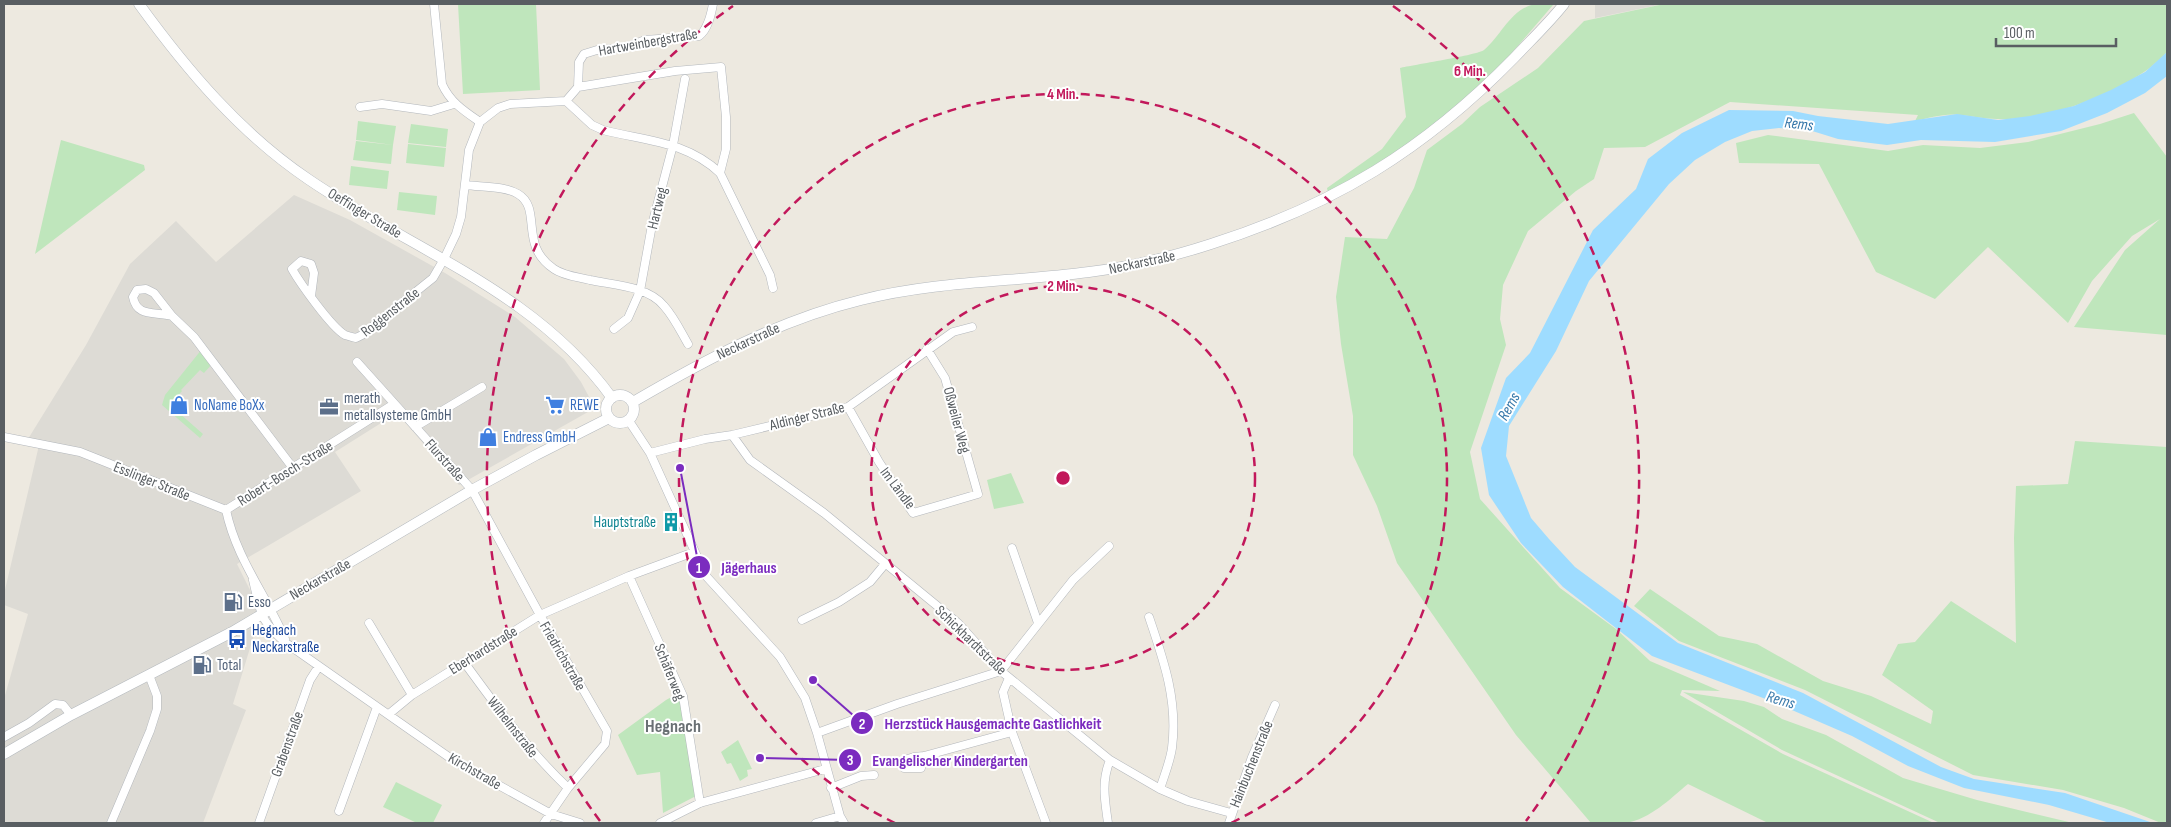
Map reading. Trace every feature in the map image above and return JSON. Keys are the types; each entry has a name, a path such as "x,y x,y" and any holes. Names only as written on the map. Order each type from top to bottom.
{"main road":[{"name":"Oeffinger Straße","path":"138,4 196,77 227,110 285,162 333,195 480,280 520,307 569,349 593,373 612,398"},
{"name":"Neckarstraße","path":"633,402 725,350 795,320 837,306 886,294 932,286 1090,272 1152,261 1233,237 1323,201 1358,182 1421,140 1495,77 1564,4"},
{"path":"624,395 633,402 635,410 629,421 618,424 609,418 606,407 612,398 624,395"},
{"name":"Neckarstraße","path":"4,754 71,716 232,632 472,490 609,418"}],"street":[{"path":"434,4 442,84 454,104 480,122"},
{"name":"Hartweinbergstraße","path":"578,87 579,62 584,54 598,50 625,48 645,40 699,36 704,32 713,4"},
{"path":"444,259 456,234 461,217 469,150 480,122 498,108 510,104 566,100 578,87 675,71 720,67 726,117 726,149 720,173"},
{"name":"Hartweg","path":"614,329 628,318 640,290 654,218 673,145 685,79"},
{"path":"566,100 585,120 603,130 673,145 696,154 720,173 770,275 773,288"},
{"path":"360,107 382,104 431,111 454,104"},
{"path":"466,185 518,194 524,199 530,209 532,239 535,248 544,261 555,270 566,275 640,290 654,297 663,305 688,344"},
{"name":"Roggenstraße","path":"311,296 340,331 356,338 433,278 444,259"},
{"path":"172,316 140,311 135,306 133,297 137,290 146,289 154,293 172,316 194,337 293,468"},
{"name":"Aldinger Straße","path":"650,453 848,407 953,332 972,327"},
{"name":"Oßweiler Weg","path":"927,350 945,378 978,494"},
{"name":"Flurstraße","path":"357,362 472,490"},
{"path":"415,427 482,387"},
{"name":"Robert-Bosch-Straße","path":"226,510 394,404"},
{"name":"Im Ländle","path":"848,407 879,462 913,513 978,494"},
{"path":"629,421 650,453 706,576 784,664 805,698 817,733 831,788 844,823"},
{"name":"Schickhardtstraße","path":"732,435 750,460 824,513 958,623 1001,671 1110,760 1160,789 1188,801 1231,813"},
{"name":"Esslinger Straße","path":"4,437 80,452 226,510"},
{"name":"Friedrichstraße","path":"472,490 540,615 607,732 605,744 568,788 544,823"},
{"path":"226,510 230,529 253,580 271,608 286,643"},
{"path":"817,733 898,704 1001,671 1073,580 1109,546"},
{"path":"1012,548 1038,623"},
{"name":"Eberhardstraße","path":"389,714 412,695 540,615 629,576 694,552"},
{"path":"802,620 839,602 870,582 885,564"},
{"name":"Schäferweg","path":"629,576 683,696 700,803"},
{"path":"253,580 261,614"},
{"name":"Kirchstraße","path":"261,614 268,628 286,643 453,760 551,814 580,823"},
{"path":"1148,617 1168,673 1173,716 1172,750 1160,789"},
{"path":"369,623 412,695"},
{"name":"Wilhelmstraße","path":"464,662 538,759 568,788"},
{"name":"Grabenstraße","path":"259,823 310,680 319,666"},
{"path":"110,823 150,731 157,709 157,696 149,675"},
{"path":"1010,678 1003,692 1012,732 1046,823"},
{"path":"4,737 29,723 55,704 63,705 71,716"},
{"name":"Hainbuchenstraße","path":"1229,823 1252,757 1275,705"},
{"path":"339,811 377,707"},
{"path":"924,756 1012,732"},
{"path":"1108,823 1104,787 1105,773 1110,760"},
{"path":"660,823 700,803 826,770"},
{"path":"831,788 861,776 874,775"},
{"path":"816,823 840,816"}],"shaded area":[{"path":"1595,4 1663,4 1595,18"},
{"path":"294,195 350,220 445,273 515,317 564,359 581,382 595,408 459,485 397,413 335,452 361,491 237,564 257,604 253,638 233,704 246,710 203,823 4,823 4,699 28,614 4,605 4,594 40,441 28,439 86,345 130,264 176,221 216,262"}],"green space":[{"path":"458,4 536,4 540,90 463,94"},
{"path":"1536,4 1553,5 1492,76 1453,115 1329,198 1327,188 1382,149 1406,117 1400,68 1484,50 1513,16 1527,7"},
{"path":"1664,4 2167,4 2167,52 2159,60 2144,72 2111,91 2054,112 2015,119 1949,115 1915,121 1918,115 1730,102 1645,147 1604,148 1594,179 1576,191 1528,231 1503,285 1500,319 1506,345 1470,452 1480,499 1560,588 1616,629 1650,661 1720,691 1682,690 1680,695 1783,754 1934,823 1768,823 1688,784 1659,808 1635,821 1617,824 1591,823 1516,735 1397,563 1377,506 1353,455 1353,416 1341,344 1336,297 1345,237 1387,239 1414,188 1427,150 1462,124 1480,107 1538,68 1584,21"},
{"path":"2134,113 2167,157 2167,335 2074,327 2125,250 2160,219 2132,236 2092,281 2068,323 1988,247 1935,299 1876,272 1819,164 1739,163 1736,143 1768,135 1888,151 1923,145 1980,148 2028,142 2100,124"},
{"path":"358,121 396,126 393,145 356,140"},
{"path":"411,124 448,129 446,147 408,143"},
{"path":"61,140 144,165 145,170 35,254"},
{"path":"356,141 393,145 391,164 353,160"},
{"path":"408,144 446,148 444,167 406,163"},
{"path":"351,166 389,171 387,189 349,185"},
{"path":"399,192 437,196 435,215 397,210"},
{"path":"202,349 213,363 204,373 200,370 170,405 203,434 200,438 162,405 165,395"},
{"path":"2075,441 2167,447 2167,823 2161,823 2124,808 2063,790 1973,775 1805,690 1679,641 1634,606 1650,589 1719,636 1757,644 1823,681 1871,696 1931,724 1933,711 1882,675 1898,644 1915,642 1951,601 2016,643 2014,538 2016,486 2068,484"},
{"path":"1011,473 1024,503 994,509 987,480"},
{"path":"1683,692 1744,701 1764,707 1782,719 1826,735 1903,778 1977,800 2073,823 1940,823 1782,750"},
{"path":"677,694 682,698 696,796 663,813 660,772 637,775 618,735"},
{"path":"738,740 752,769 747,770 748,776 740,781 731,763 727,764 721,752"},
{"path":"396,782 442,805 433,823 417,823 383,807"}],"water":[{"name":"Rems","path":"2167,52 2167,76 2145,93 2107,113 2061,131 1995,142 1921,140 1887,145 1838,139 1809,130 1779,128 1752,131 1725,142 1695,160 1669,184 1589,281 1556,351 1509,426 1506,456 1531,518 1549,539 1575,567 1678,643 1803,693 1941,767 1974,779 2065,793 2153,823 2110,823 2049,805 1964,788 1908,766 1852,736 1771,701 1652,656 1563,587 1521,543 1489,495 1481,448 1506,378 1530,353 1593,230 1636,189 1648,159 1682,133 1729,110 1793,111 1818,116 1888,124 1957,114 1998,120 2030,116 2074,106 2111,90 2145,72"}],"place":[{"name":"NoName BoXx","path":"179,405"},
{"name":"REWE","path":"555,405"},
{"name":"merath metallsysteme GmbH","path":"329,407"},
{"name":"Endress GmbH","path":"488,437"},
{"name":"Jägerhaus","path":"680,468"},
{"name":"Hauptstraße","path":"671,522"},
{"name":"Esso","path":"233,602"},
{"name":"Hegnach Neckarstraße","path":"237,639"},
{"name":"Total","path":"202,665"},
{"name":"Herzstück Hausgemachte Gastlichkeit","path":"813,680"},
{"name":"Evangelischer Kindergarten","path":"760,758"}],"district":[{"name":"Hegnach","path":"673,726"}]}
